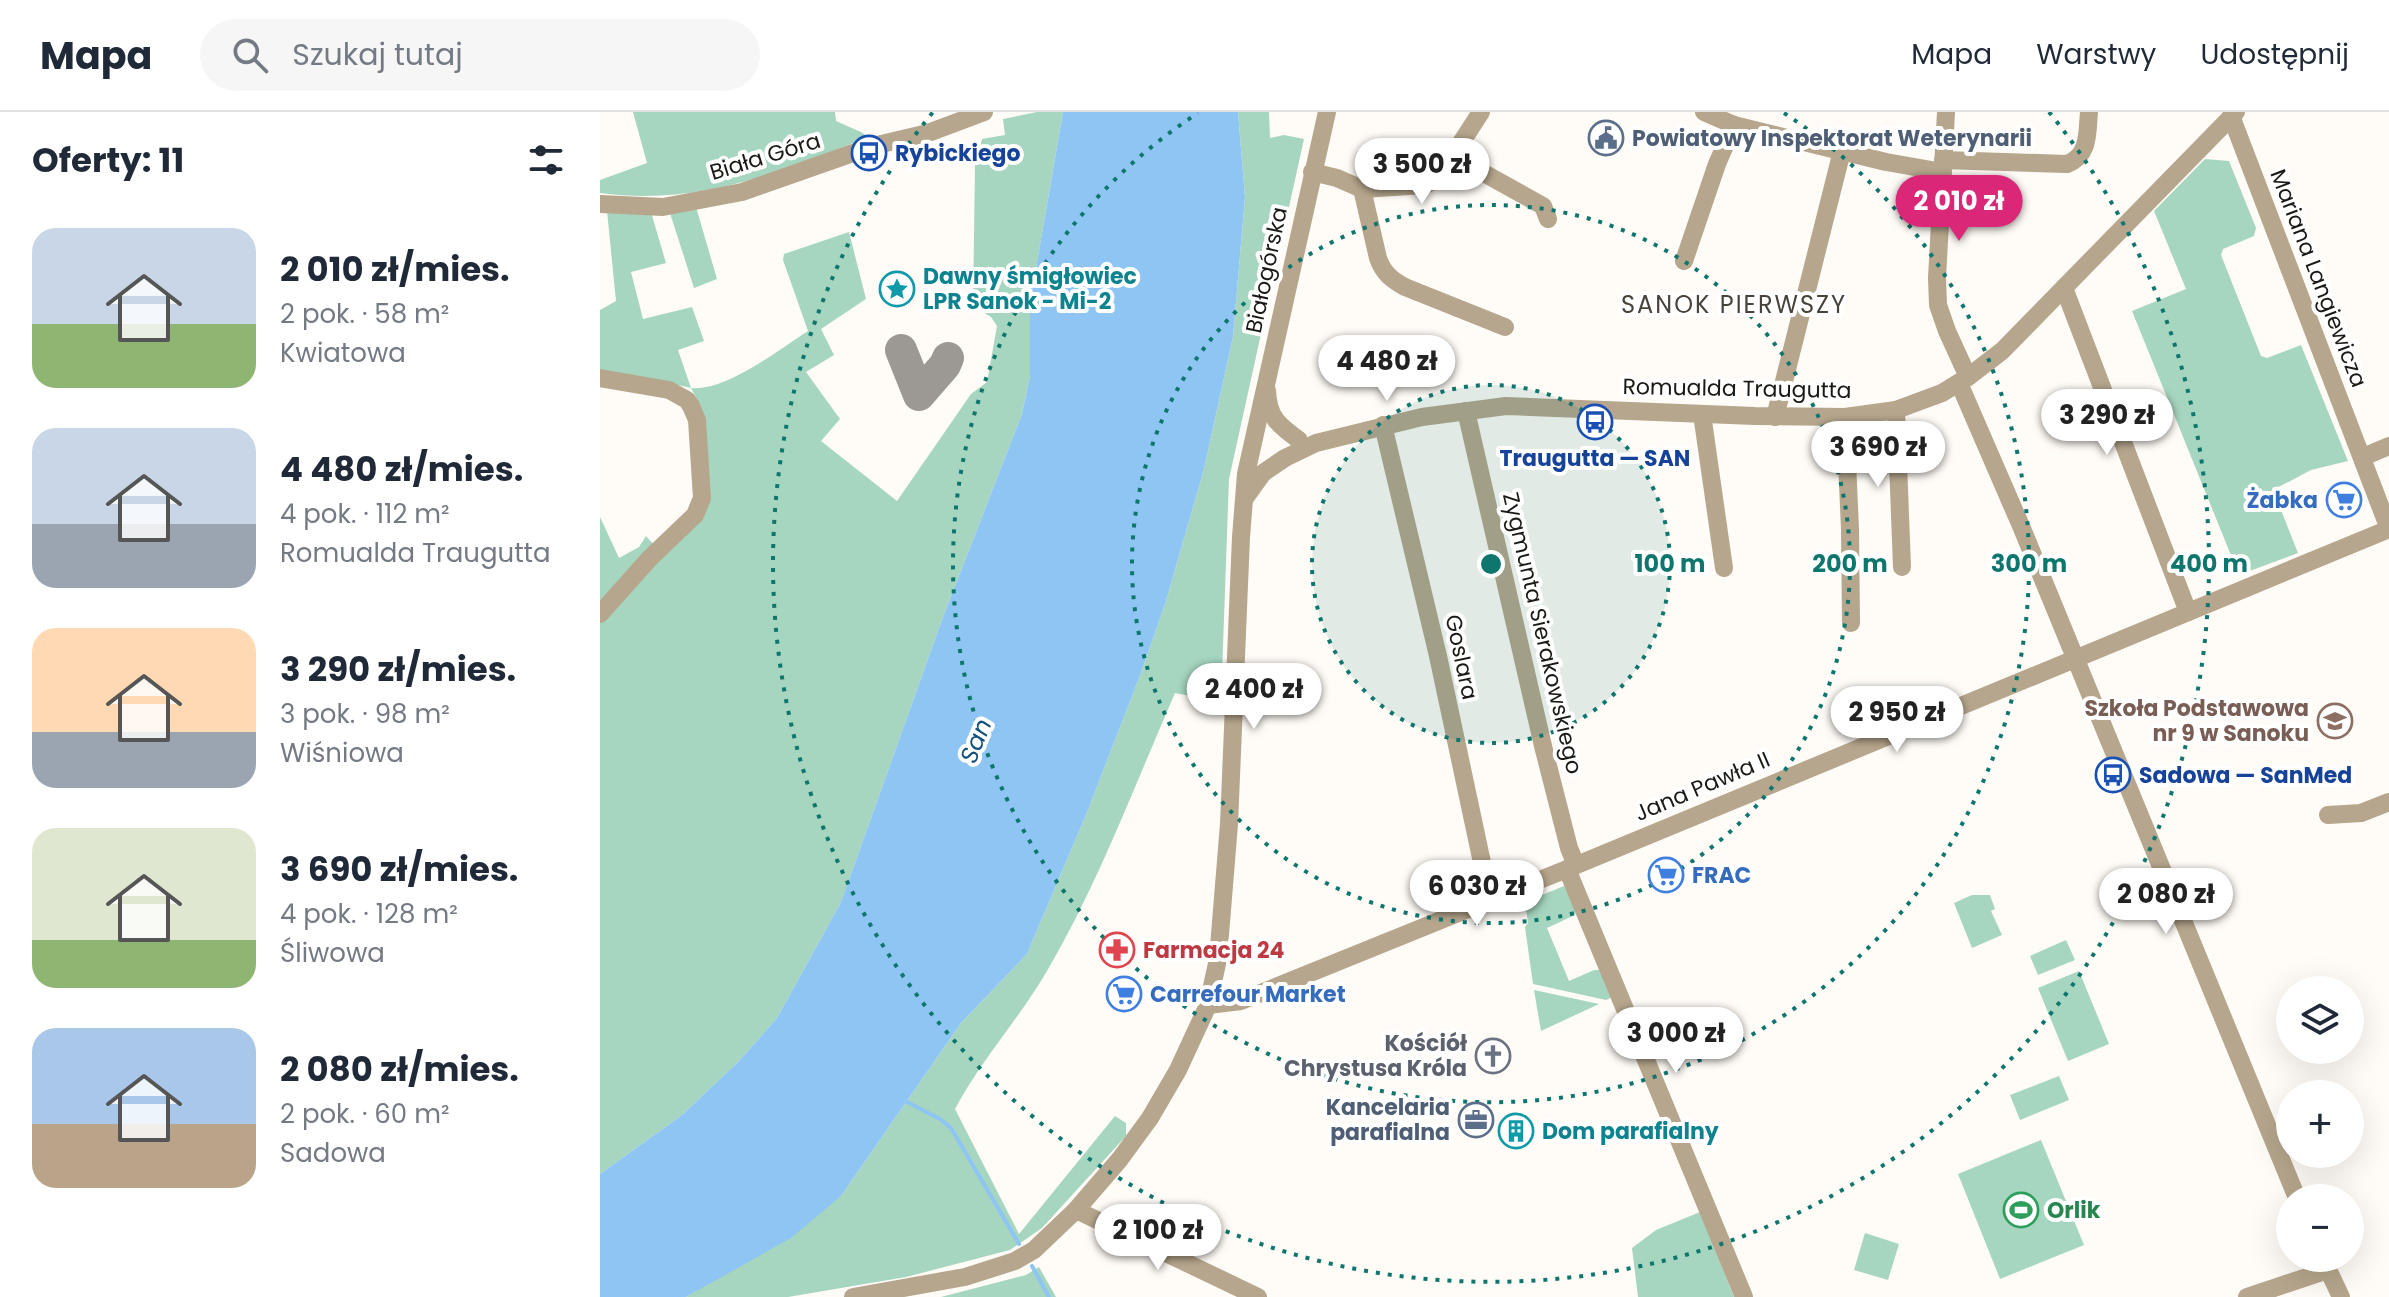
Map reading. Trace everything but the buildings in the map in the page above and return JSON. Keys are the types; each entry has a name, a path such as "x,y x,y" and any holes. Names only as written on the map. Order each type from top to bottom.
{"street":[{"name":"Biała Góra","path":"600,204 663,207 742,192 873,146 928,133 980,112"},
{"name":"Białogórska","path":"1252,442 1327,112"},
{"path":"1312,172 1362,189 1425,185 1435,179 1453,156 1481,112"},
{"path":"1704,112 1734,125 1886,162 1943,166 2058,165 2075,161 2085,147 2089,112"},
{"path":"1946,112 1938,305 1964,380 2074,658 2291,1184"},
{"name":"Romualda Traugutta","path":"1243,500 1263,473 1308,442 1466,411 1506,406 1845,417 1896,410 1942,393 1964,380 2014,340 2234,114"},
{"name":"Mariana Langiewicza","path":"2234,114 2389,529"},
{"path":"1684,261 1717,164 1734,125"},
{"path":"1775,417 1842,151"},
{"path":"1453,156 1543,206 1548,219"},
{"path":"1362,189 1381,268 1390,279 1505,327"},
{"path":"2064,288 2188,612"},
{"path":"600,378 669,390 687,400 697,420 702,498 695,515 650,558 600,614"},
{"path":"1266,379 1267,402 1277,424 1308,442"},
{"path":"1896,410 1902,567"},
{"name":"Zygmunta Sierakowskiego","path":"1466,411 1572,867 1744,1297"},
{"path":"1702,414 1724,568"},
{"path":"1845,417 1851,623"},
{"name":"Goslara","path":"1383,425 1434,640 1490,900"},
{"name":"Romualda Traugutta","path":"1252,442 1272,434 1308,442"},
{"path":"1252,442 1259,454 1268,458 1285,458"},
{"path":"853,1297 965,1277 1015,1261 1034,1250 1076,1210 1120,1159 1150,1118 1178,1070 1208,1005 1218,959 1229,824 1243,500 1252,442"},
{"path":"2363,457 2389,446"},
{"name":"Jana Pawła II","path":"1208,1005 1241,1001 2389,529"},
{"path":"2328,815 2361,813 2389,802"},
{"path":"1076,1210 1258,1297"},
{"path":"2247,1297 2306,1272"},
{"path":"2329,1272 2341,1297"}],"green space":[{"path":"633,112 835,112 836,121 863,133 866,138 769,174 704,191 636,196 600,193 600,180 647,163"},
{"path":"1037,112 1063,112 1030,303 1030,376 1022,414 943,617 841,902 777,1018 739,1061 682,1115 600,1174 600,622 700,518 698,401 691,388 720,383 736,376 808,331 783,260 784,254 849,232 866,299 821,329 834,355 806,372 840,419 821,441 897,501 971,394 987,382 997,326 991,317 973,306 975,165 982,139 1005,135 1003,119"},
{"path":"1238,112 1269,112 1270,138 1284,135 1304,139 1229,479 1221,702 1175,693 1083,904 1036,989 955,1109 1019,1234 1115,1116 1126,1123 1126,1136 1042,1228 1010,1250 906,1277 788,1297 686,1297 841,1196 961,1023 1027,954 1141,673 1166,601 1204,469 1233,337 1245,197"},
{"path":"2205,159 2229,161 2256,228 2254,236 2223,249 2221,255 2261,356 2267,358 2301,345 2348,461 2311,470 2273,490 2298,553 2239,575 2132,311 2186,289 2154,211"},
{"path":"696,207 717,279 694,288 669,210"},
{"path":"607,211 651,212 666,263 631,272 643,319 692,307 704,341 678,350 691,388 600,373 600,310 616,301"},
{"path":"600,517 619,558 639,547 646,536 654,545 600,606"},
{"path":"1564,886 1576,908 1575,915 1547,928 1569,981 1600,970 1615,996 1606,1000 1533,984 1525,927 1528,923 1525,902"},
{"path":"1972,895 1990,895 1995,909 1991,911 2002,935 1972,948 1954,903"},
{"path":"2066,940 2075,960 2038,975 2030,956"},
{"path":"2079,971 2109,1044 2068,1061 2038,988"},
{"path":"1534,990 1599,1004 1541,1031"},
{"path":"2059,1076 2069,1100 2020,1120 2010,1095"},
{"name":"Orlik","path":"2041,1140 2084,1245 2000,1279 1958,1174"},
{"path":"1700,1212 1734,1297 1638,1297 1632,1248 1656,1230"},
{"path":"1865,1233 1899,1244 1888,1280 1854,1270"},
{"path":"1039,1267 1056,1297 941,1297 1026,1275"}],"water":[{"name":"San","path":"1063,112 1238,112 1245,197 1233,337 1204,469 1166,601 1088,810 1027,954 961,1023 841,1196 791,1238 686,1297 600,1297 600,1174 682,1115 739,1061 777,1018 841,902 943,617 1022,414 1030,376 1030,303"}],"waterway":[{"path":"903,1100 951,1128 1019,1244"},
{"path":"1032,1266 1049,1297"}],"taxiway":[{"path":"901,350 919,395 948,358"}],"place":[{"name":"Powiatowy Inspektorat Weterynarii","path":"1606,138"},
{"name":"Rybickiego","path":"869,153"},
{"name":"Dawny śmigłowiec LPR Sanok - Mi-2","path":"897,289"},
{"name":"Traugutta — SAN","path":"1595,422"},
{"name":"Żabka","path":"2344,500"},
{"name":"Szkoła Podstawowa nr 9 w Sanoku","path":"2335,721"},
{"name":"Sadowa — SanMed","path":"2113,775"},
{"name":"FRAC","path":"1666,875"},
{"name":"Farmacja 24","path":"1117,950"},
{"name":"Carrefour Market","path":"1124,994"},
{"name":"Kościół Chrystusa Króla","path":"1493,1056"},
{"name":"Kancelaria parafialna","path":"1476,1120"},
{"name":"Dom parafialny","path":"1516,1131"},
{"name":"Orlik","path":"2021,1210"}],"district":[{"name":"SANOK PIERWSZY","path":"1734,305"}]}
